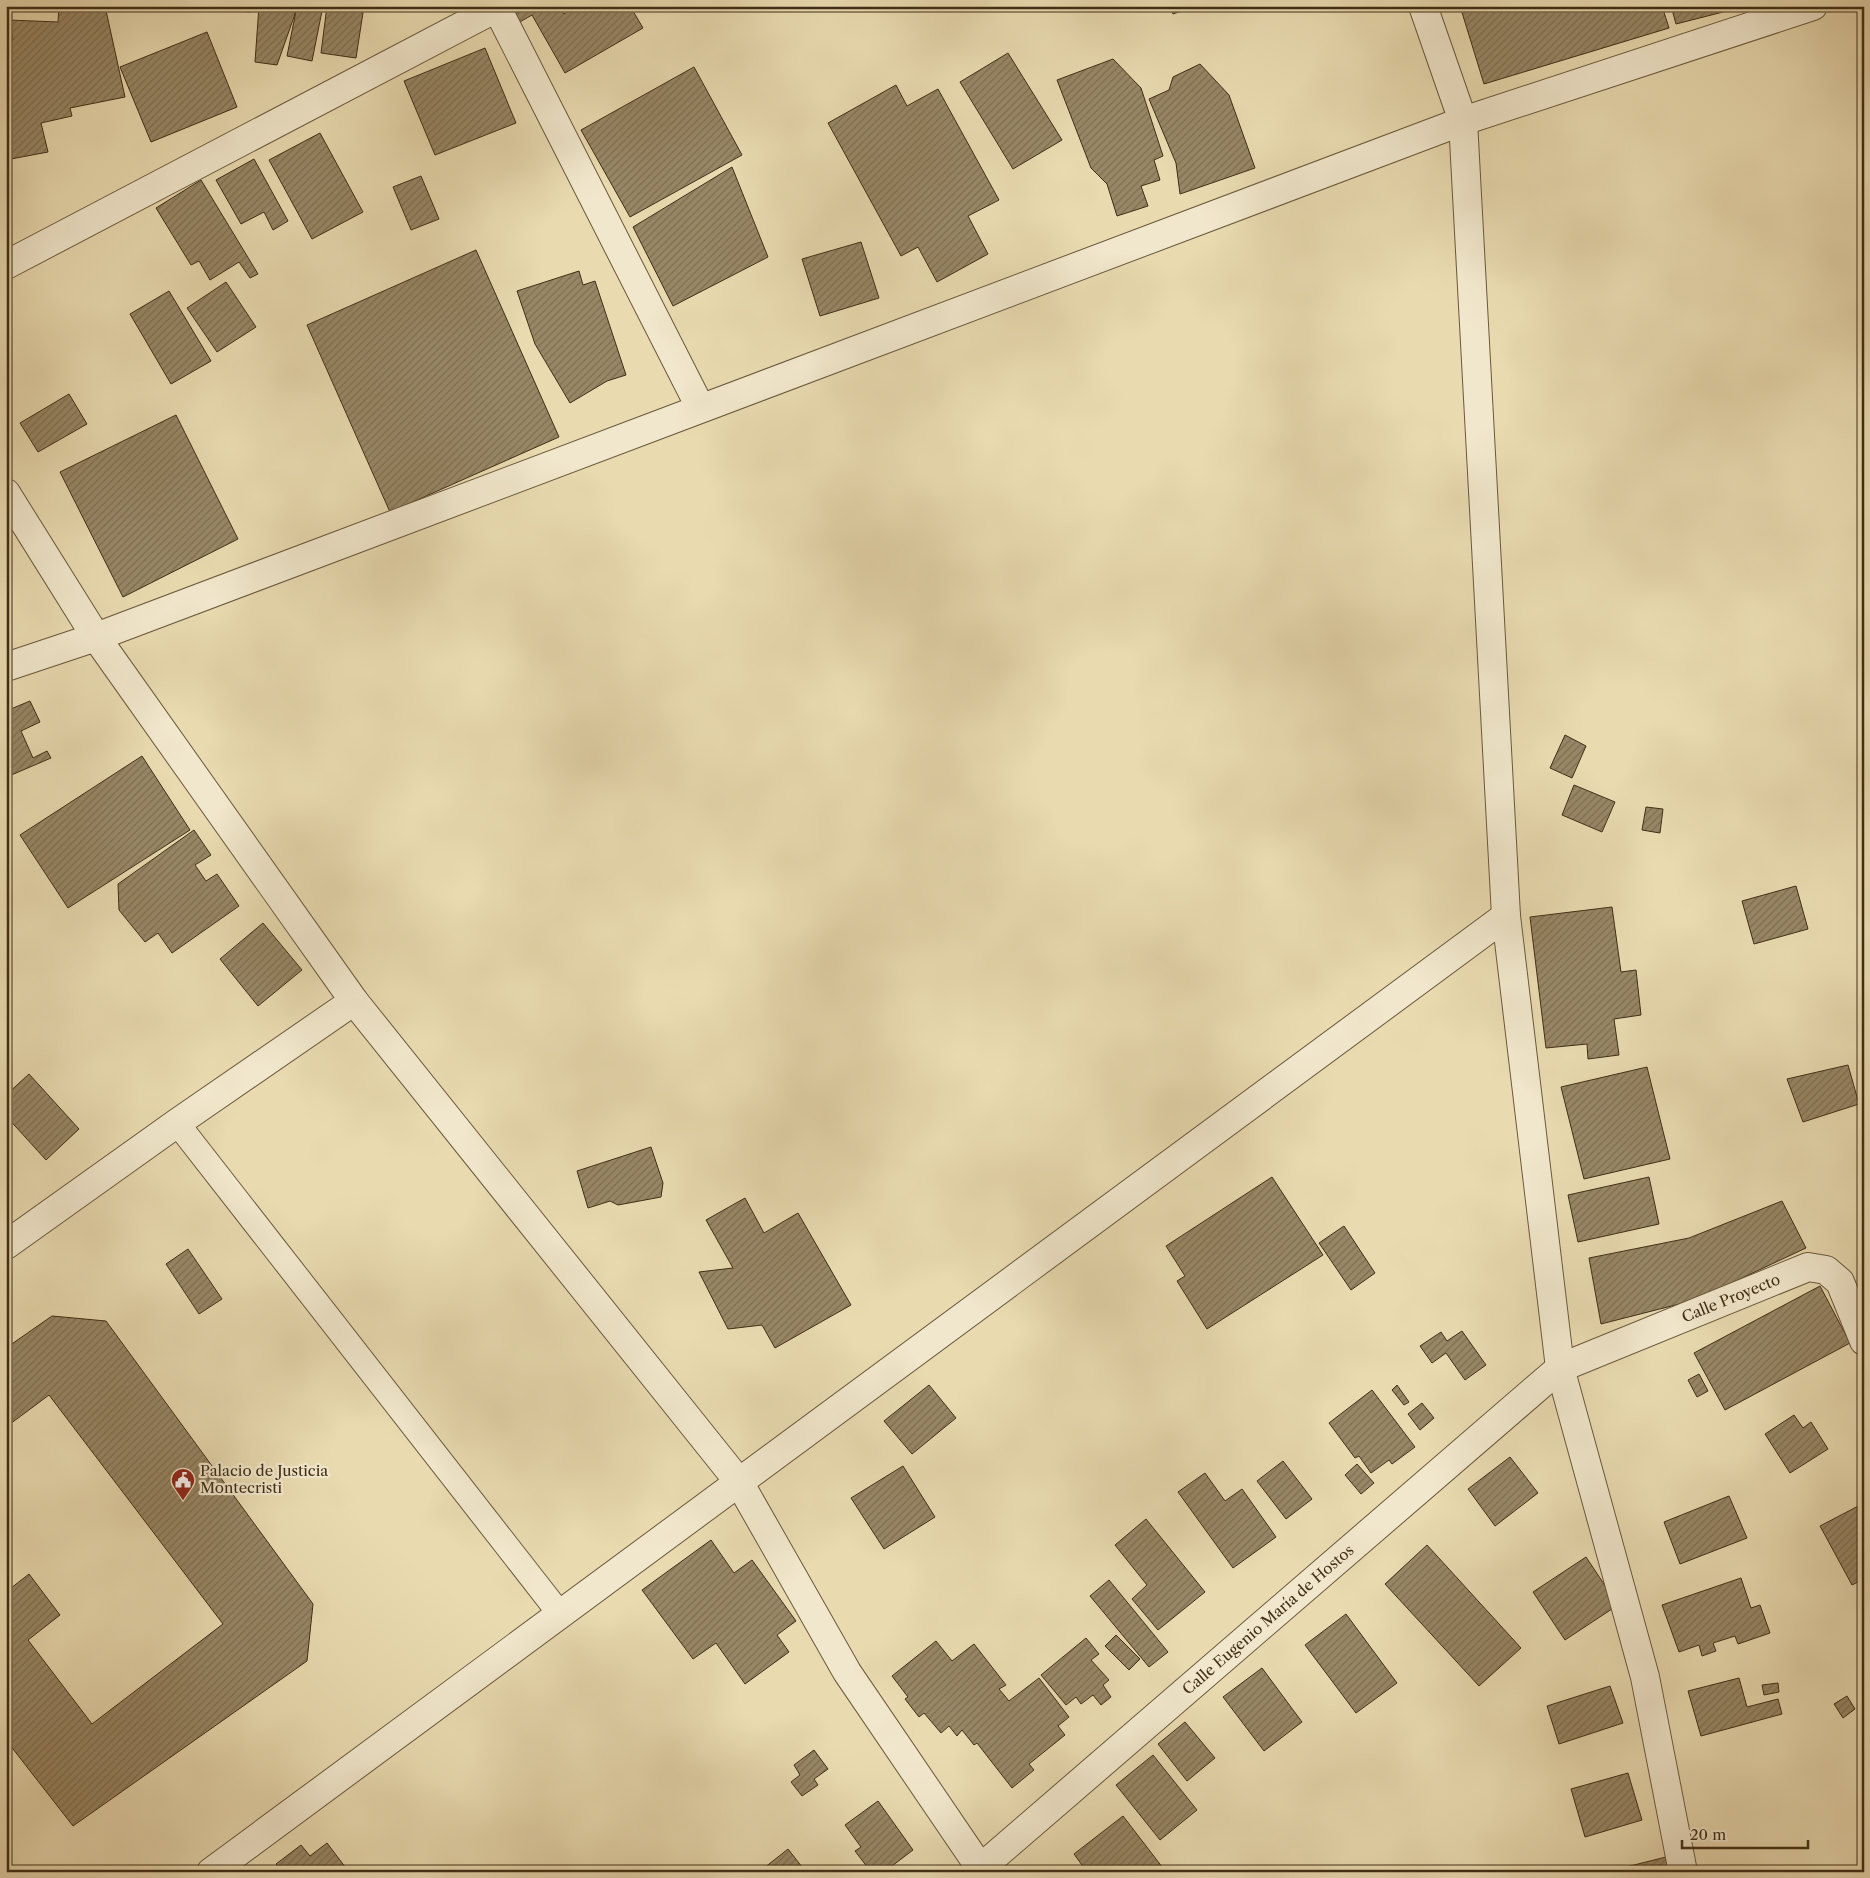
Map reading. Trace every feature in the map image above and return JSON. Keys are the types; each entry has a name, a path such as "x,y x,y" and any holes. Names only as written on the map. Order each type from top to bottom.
{"street":[{"path":"1423,6 1463,121 1506,916 1560,1368 1645,1676 1683,1872"},
{"path":"6,667 96,637 700,407 1463,121 1813,6"},
{"path":"6,265 498,7 700,407"},
{"path":"6,493 96,637 354,1001 739,1482 847,1672 979,1871"},
{"path":"211,1872 1506,916"},
{"path":"6,1244 354,1001"},
{"name":"Calle Proyecto","path":"1560,1368 1808,1267 1826,1270 1840,1282 1864,1341"},
{"name":"Calle Eugenio María de Hostos","path":"979,1871 1560,1368"}],"lane":[{"path":"177,1123 560,1614"}],"building":[{"path":"59,6 105,6 125,97 70,108 72,116 41,123 48,152 11,159 6,139 6,41 13,40 9,20 58,22"},
{"path":"204,6 250,6 250,12 203,8"},
{"path":"259,6 296,6 295,14 277,65 255,62"},
{"path":"297,6 323,6 312,61 287,56"},
{"path":"327,6 364,6 356,58 321,53"},
{"path":"529,6 559,6 564,14 577,6 630,6 643,28 565,73 532,15 518,23 513,15"},
{"path":"1170,6 1196,6 1173,14"},
{"path":"1460,6 1662,6 1669,28 1484,84"},
{"path":"1671,6 1722,6 1723,12 1676,24"},
{"path":"207,32 237,107 151,142 120,67"},
{"path":"485,48 516,123 435,155 404,81"},
{"path":"1008,53 1062,140 1013,169 960,82"},
{"path":"1113,59 1141,88 1163,156 1154,160 1160,180 1141,186 1148,206 1117,216 1107,184 1091,168 1057,80"},
{"path":"1200,64 1229,95 1255,168 1180,194 1176,163 1149,99 1169,90 1173,77"},
{"path":"694,67 742,155 630,217 581,130"},
{"path":"896,85 907,106 938,89 999,200 968,216 988,254 937,282 918,247 901,256 828,123"},
{"path":"320,133 363,212 312,239 269,160"},
{"path":"254,159 288,221 273,230 264,212 241,224 216,180"},
{"path":"732,167 768,257 673,306 633,227"},
{"path":"421,176 439,219 411,230 393,187"},
{"path":"201,180 258,274 250,278 239,262 210,280 199,261 191,265 156,208"},
{"path":"861,242 879,298 820,316 802,259"},
{"path":"476,250 559,437 390,512 307,325"},
{"path":"579,271 583,285 595,281 626,375 607,381 570,403 535,344 517,291"},
{"path":"226,282 256,327 217,352 187,308"},
{"path":"169,291 211,361 171,384 130,314"},
{"path":"69,394 87,424 38,452 20,423"},
{"path":"176,415 238,539 123,597 60,472"},
{"path":"30,701 40,722 21,731 33,758 47,751 51,758 9,776 6,771 6,711"},
{"path":"1565,735 1586,746 1572,778 1550,768"},
{"path":"142,756 190,830 68,908 20,835"},
{"path":"1574,785 1615,802 1602,832 1562,815"},
{"path":"1646,807 1663,809 1660,833 1642,830"},
{"path":"194,830 211,855 195,865 206,881 217,874 239,906 172,953 158,933 145,942 119,910 118,884"},
{"path":"1796,886 1808,929 1754,944 1742,901"},
{"path":"1612,907 1621,972 1636,970 1641,1015 1614,1019 1619,1055 1588,1059 1587,1044 1546,1048 1530,917"},
{"path":"263,923 302,970 258,1006 220,959"},
{"path":"1848,1065 1859,1104 1803,1122 1787,1079"},
{"path":"1647,1067 1670,1159 1584,1179 1561,1087"},
{"path":"29,1074 79,1129 46,1160 6,1116 6,1095"},
{"path":"651,1147 663,1183 661,1197 618,1205 610,1201 588,1208 577,1171"},
{"path":"1272,1177 1323,1255 1207,1329 1177,1281 1185,1276 1166,1246"},
{"path":"1649,1177 1659,1224 1578,1242 1568,1195"},
{"path":"745,1198 764,1233 798,1213 851,1305 775,1348 762,1325 728,1329 699,1272 733,1268 706,1220"},
{"path":"1782,1201 1806,1248 1695,1300 1601,1324 1589,1258 1689,1238"},
{"path":"1344,1226 1375,1273 1351,1290 1319,1243"},
{"path":"188,1249 222,1299 199,1314 166,1264"},
{"path":"1820,1286 1850,1343 1725,1410 1694,1353"},
{"name":"Palacio de Justicia Montecristi","path":"52,1316 106,1321 313,1604 307,1661 73,1826 6,1740 6,1592 29,1574 60,1615 28,1640 92,1724 223,1624 49,1395 6,1427 6,1348"},
{"path":"1462,1331 1486,1365 1465,1380 1446,1353 1432,1363 1420,1346 1441,1332 1447,1341"},
{"path":"1699,1374 1708,1391 1697,1397 1688,1380"},
{"path":"929,1385 956,1418 912,1454 884,1421"},
{"path":"1397,1385 1409,1402 1404,1405 1392,1390"},
{"path":"1372,1390 1415,1447 1392,1464 1389,1460 1371,1473 1359,1456 1355,1458 1329,1423"},
{"path":"1422,1403 1434,1418 1420,1430 1408,1414"},
{"path":"1794,1415 1803,1428 1811,1422 1828,1449 1790,1473 1765,1434"},
{"path":"1510,1457 1538,1493 1495,1526 1468,1489"},
{"path":"1283,1461 1312,1499 1286,1519 1257,1481"},
{"path":"1357,1464 1374,1483 1361,1494 1345,1475"},
{"path":"903,1466 935,1517 884,1549 851,1498"},
{"path":"1205,1473 1225,1501 1242,1489 1276,1537 1233,1568 1178,1492"},
{"path":"1729,1496 1747,1538 1680,1564 1664,1522"},
{"path":"1864,1503 1864,1579 1852,1585 1820,1526"},
{"path":"1146,1519 1205,1592 1158,1630 1132,1599 1147,1585 1115,1545"},
{"path":"711,1540 734,1573 752,1560 796,1621 777,1635 789,1652 745,1684 716,1643 693,1659 642,1590"},
{"path":"1427,1545 1521,1648 1479,1686 1385,1584"},
{"path":"1586,1557 1618,1605 1565,1640 1533,1592"},
{"path":"1741,1578 1751,1608 1760,1605 1770,1633 1738,1644 1735,1636 1713,1643 1716,1651 1702,1656 1699,1645 1679,1652 1662,1605"},
{"path":"1109,1580 1168,1652 1149,1667 1090,1596"},
{"path":"1864,1601 1864,1616 1858,1603"},
{"path":"1346,1614 1397,1683 1356,1713 1305,1645"},
{"path":"1116,1635 1140,1659 1129,1670 1105,1646"},
{"path":"1086,1638 1099,1654 1091,1660 1109,1680 1103,1685 1111,1697 1101,1705 1093,1695 1081,1704 1076,1697 1066,1705 1041,1675"},
{"path":"936,1641 952,1661 974,1644 1006,1685 999,1689 1009,1701 1039,1678 1069,1717 1058,1726 1065,1735 1029,1764 1034,1770 1012,1788 977,1743 974,1745 962,1730 957,1736 949,1726 941,1733 924,1713 919,1717 905,1699 908,1697 892,1676"},
{"path":"1262,1668 1302,1722 1264,1751 1223,1697"},
{"path":"1739,1678 1747,1707 1778,1699 1782,1714 1701,1736 1688,1691"},
{"path":"1778,1683 1779,1692 1764,1695 1762,1685"},
{"path":"1610,1686 1623,1723 1559,1744 1547,1706"},
{"path":"1847,1696 1855,1709 1843,1718 1834,1704"},
{"path":"1185,1722 1215,1758 1187,1781 1158,1744"},
{"path":"814,1750 828,1769 814,1779 818,1785 802,1796 791,1782 800,1775 794,1765"},
{"path":"1153,1755 1197,1810 1160,1840 1116,1785"},
{"path":"1628,1773 1642,1820 1585,1837 1571,1789"},
{"path":"878,1801 913,1850 884,1872 871,1872 855,1851 861,1847 845,1825"},
{"path":"1123,1816 1166,1872 1087,1872 1074,1854"},
{"path":"327,1843 349,1872 282,1872 276,1864 301,1845 310,1856"},
{"path":"788,1849 806,1872 759,1872"},
{"path":"1666,1857 1670,1872 1606,1872"}],"place":[{"name":"Palacio de Justicia Montecristi","path":"183,1501"}]}
